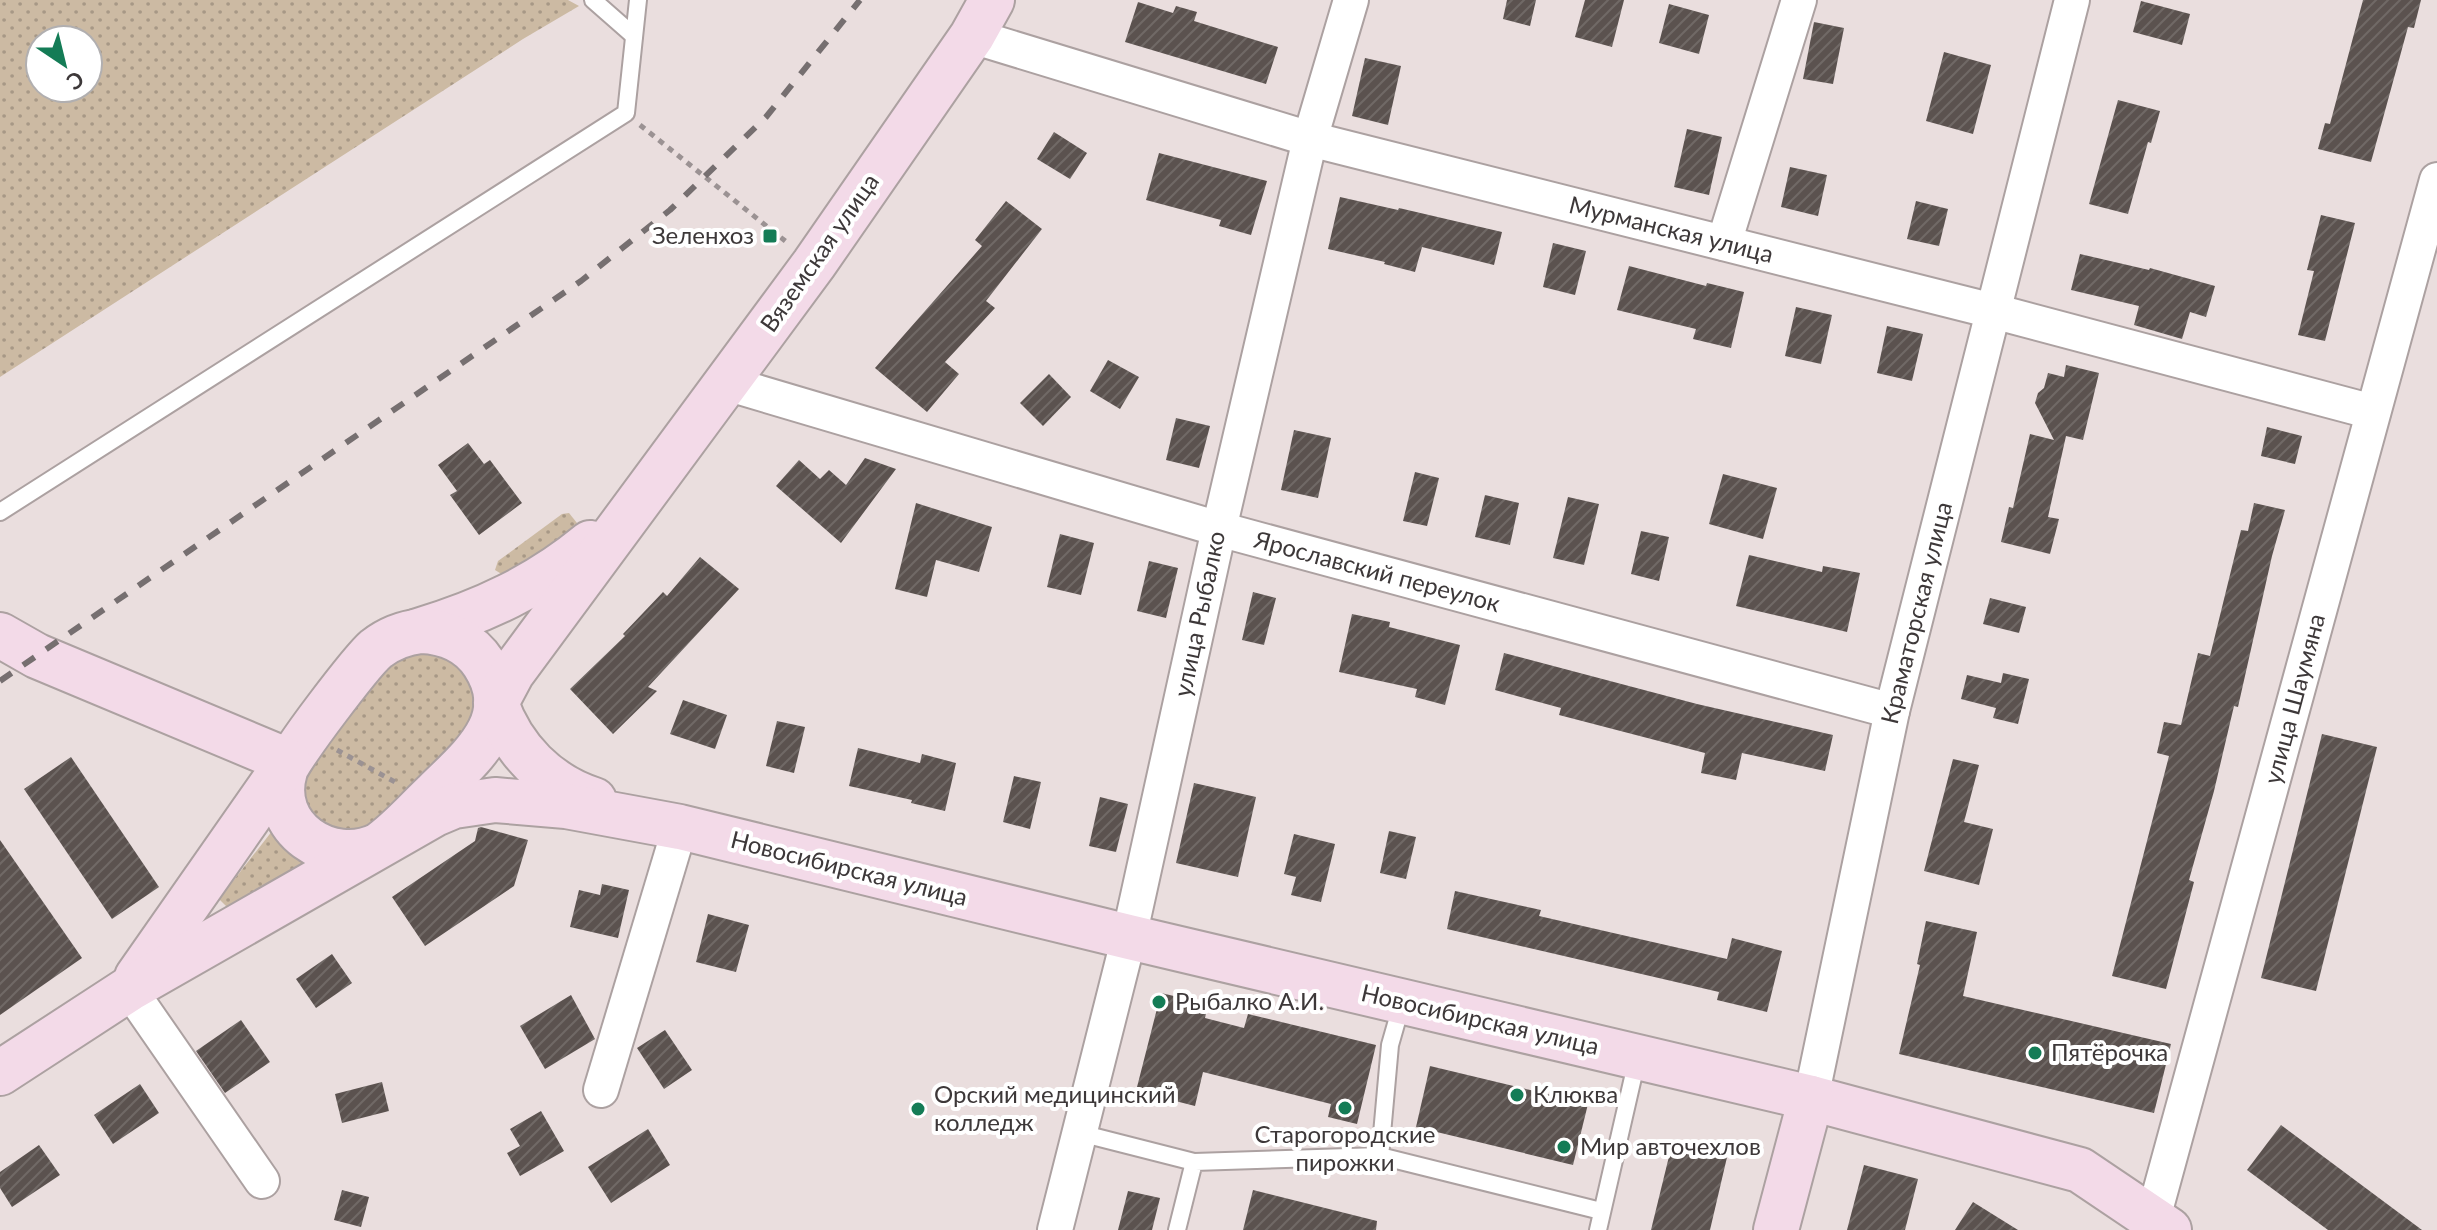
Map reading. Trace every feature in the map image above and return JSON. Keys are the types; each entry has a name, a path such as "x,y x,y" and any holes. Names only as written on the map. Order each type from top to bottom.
{"main road":[{"name":"Вяземская улица","path":"639,499 814,264 982,18"},
{"path":"129,989 288,761 369,656 389,641 463,618 536,583 563,565 639,499"},
{"path":"288,761 283,776 283,798 290,819 306,839 322,848 345,853 362,852 379,845 478,750 491,730 496,703 512,673 639,499"},
{"path":"412,632 441,633 472,649 490,673 496,703 511,738 530,760 555,781 586,797 680,827"},
{"path":"0,635 37,656 288,761"},
{"path":"0,1073 129,989 435,814 478,800 566,806 680,827"},
{"name":"Новосибирская улица","path":"680,827 1811,1098 2080,1170 2161,1224"},
{"name":"Краматорская улица","path":"1776,1230 1811,1098"}],"street":[{"name":"улица Рыбалко","path":"1055,1230 1129,937 1219,529 1310,139 1351,0"},
{"path":"1724,243 1799,0"},
{"name":"Краматорская улица","path":"1811,1098 1892,711 2072,0"},
{"name":"Мурманская улица","path":"982,18 1310,139 1993,311 2373,412"},
{"name":"улица Шаумяна","path":"2161,1224 2373,412 2437,180"},
{"name":"Ярославский переулок","path":"726,383 1219,529 1892,711"},
{"path":"601,1090 680,827"},
{"path":"129,989 262,1181"}],"lane":[{"path":"593,0 634,36"},
{"path":"0,512 626,113 638,0"},
{"path":"1380,1156 1390,1045 1402,1002"},
{"path":"1598,1230 1638,1057"},
{"path":"1080,1133 1194,1162 1380,1156 1601,1211"},
{"path":"1177,1230 1194,1162"}],"path":[{"path":"626,113 814,264"}],"shaded area":[{"path":"0,0 568,0 579,6 523,39 0,377"},
{"path":"569,513 577,523 575,530 508,578 495,570 498,561 562,514"},
{"path":"426,650 459,664 475,691 473,725 369,831 321,831 298,787 381,669 395,657"},
{"path":"276,826 313,861 229,909 219,899"}],"building":[{"path":"1507,0 1536,0 1530,26 1503,19"},
{"path":"1585,0 1624,0 1612,47 1575,37"},
{"path":"2363,0 2421,0 2414,28 2408,27 2371,162 2318,149 2325,123 2330,124"},
{"path":"2141,1 2190,14 2182,45 2133,32"},
{"path":"1138,2 1173,13 1176,6 1197,12 1194,21 1278,47 1266,84 1125,42"},
{"path":"1669,4 1709,15 1699,54 1659,43"},
{"path":"1814,22 1844,28 1833,84 1803,79"},
{"path":"1944,52 1991,65 1973,134 1926,121"},
{"path":"1365,58 1401,66 1388,125 1352,116"},
{"path":"2118,100 2160,111 2128,214 2089,204"},
{"path":"1687,129 1722,137 1709,195 1674,187"},
{"path":"1054,132 1087,153 1070,179 1037,159"},
{"path":"1159,153 1267,181 1251,235 1219,226 1221,220 1146,200"},
{"path":"1790,167 1827,175 1818,216 1781,207"},
{"path":"1340,197 1502,232 1494,265 1422,247 1415,272 1328,249"},
{"path":"1006,201 1042,229 986,301 995,308 945,362 959,374 927,412 875,368 982,246 975,240"},
{"path":"1916,201 1948,209 1939,246 1907,239"},
{"path":"2321,215 2355,223 2325,341 2298,335 2314,271 2307,270"},
{"path":"1553,243 1586,251 1575,295 1543,287"},
{"path":"2080,254 2150,268 2215,286 2206,317 2190,312 2182,339 2134,325 2139,306 2071,290"},
{"path":"1629,266 1706,286 1707,283 1744,292 1731,348 1693,339 1696,329 1617,310"},
{"path":"1796,307 1832,315 1821,364 1785,356"},
{"path":"1887,326 1923,334 1912,381 1877,373"},
{"path":"1108,360 1139,377 1120,409 1090,391"},
{"path":"2066,365 2099,373 2083,440 2066,436 2048,517 2059,519 2050,554 2001,542 2009,507 2013,508 2030,434 2054,440 2035,403 2038,393 2044,388 2048,373 2064,377"},
{"path":"1049,374 1071,397 1043,426 1020,403"},
{"path":"1176,418 1210,426 1199,468 1166,460"},
{"path":"2267,427 2302,436 2295,464 2261,456"},
{"path":"1294,430 1331,438 1318,498 1281,490"},
{"path":"468,443 484,464 490,460 522,503 479,535 450,495 457,491 438,465"},
{"path":"865,458 896,469 841,543 776,486 799,460 820,479 829,470 846,485"},
{"path":"1415,472 1439,478 1427,526 1403,521"},
{"path":"1723,474 1777,488 1763,539 1709,524"},
{"path":"1485,495 1519,503 1510,545 1475,537"},
{"path":"1568,497 1599,504 1584,565 1553,558"},
{"path":"916,503 992,527 979,572 936,560 927,597 895,589"},
{"path":"2254,503 2285,510 2238,707 2234,706 2189,880 2194,882 2166,989 2112,976 2169,756 2157,753 2164,722 2181,725 2198,653 2210,656 2241,530 2248,531"},
{"path":"1641,531 1669,537 1659,581 1631,574"},
{"path":"1060,534 1094,543 1081,595 1047,587"},
{"path":"1749,555 1822,572 1823,566 1860,573 1847,632 1736,606"},
{"path":"700,557 739,589 648,687 657,691 613,734 570,689 625,636 623,634 663,592 667,596"},
{"path":"1149,561 1178,568 1166,618 1137,611"},
{"path":"1253,592 1276,598 1264,645 1242,640"},
{"path":"1990,598 2026,607 2019,633 1983,624"},
{"path":"1352,614 1390,622 1389,627 1460,645 1445,705 1415,697 1417,689 1339,672"},
{"path":"1504,653 1697,704 1833,735 1825,771 1742,753 1736,780 1701,773 1705,753 1559,715 1561,708 1495,690"},
{"path":"2003,673 2029,679 2018,724 1993,718 1996,708 1961,699 1967,675 2001,683"},
{"path":"683,700 727,715 715,749 670,734"},
{"path":"777,721 805,727 794,773 766,766"},
{"path":"2322,734 2377,747 2316,991 2261,978"},
{"path":"858,748 920,763 922,754 956,763 945,811 849,786"},
{"path":"71,757 159,887 112,919 24,789"},
{"path":"1953,759 1979,765 1964,822 1993,829 1979,885 1924,871"},
{"path":"1014,776 1041,782 1030,829 1003,822"},
{"path":"1194,783 1256,797 1238,877 1176,863"},
{"path":"1100,797 1128,804 1116,852 1089,846"},
{"path":"481,827 528,840 514,886 425,946 392,897 475,841"},
{"path":"1389,831 1416,837 1406,879 1380,873"},
{"path":"1294,834 1335,844 1321,902 1291,895 1296,877 1284,874"},
{"path":"0,840 82,958 0,1015"},
{"path":"602,884 629,890 618,938 570,927 579,890 600,895"},
{"path":"1455,891 1541,910 1539,916 1727,959 1732,938 1782,951 1767,1012 1717,1000 1719,992 1447,929"},
{"path":"708,914 749,925 736,972 696,962"},
{"path":"1926,921 1977,932 1963,996 2171,1044 2154,1113 1899,1054 1920,965 1917,964"},
{"path":"332,954 352,983 316,1008 296,979"},
{"path":"1161,993 1208,1004 1205,1018 1244,1028 1248,1014 1376,1045 1357,1124 1328,1117 1331,1104 1203,1072 1195,1106 1136,1091"},
{"path":"571,995 595,1039 545,1069 520,1026"},
{"path":"241,1020 270,1062 225,1093 196,1051"},
{"path":"665,1030 692,1070 664,1089 637,1048"},
{"path":"1430,1066 1588,1104 1573,1165 1416,1127"},
{"path":"382,1082 389,1111 342,1123 335,1094"},
{"path":"140,1084 159,1113 113,1144 94,1115"},
{"path":"541,1111 564,1151 520,1176 507,1153 520,1146 510,1129"},
{"path":"2281,1125 2422,1230 2328,1230 2247,1170"},
{"path":"648,1129 670,1165 611,1203 588,1167"},
{"path":"1673,1140 1728,1153 1710,1230 1651,1230"},
{"path":"39,1145 60,1175 12,1207 0,1188 0,1172"},
{"path":"1864,1165 1918,1179 1905,1230 1847,1230"},
{"path":"342,1190 369,1197 361,1227 334,1220"},
{"path":"1253,1190 1377,1221 1376,1230 1243,1230"},
{"path":"1128,1191 1160,1198 1152,1230 1118,1230"},
{"path":"1973,1202 2018,1230 1955,1230"}],"railway":[{"path":"0,681 581,281 670,210 766,117 860,0"}],"place":[{"name":"Зеленхоз","path":"770,236"},
{"name":"Рыбалко А.И.","path":"1159,1002"},
{"name":"Пятёрочка","path":"2035,1053"},
{"name":"Клюква","path":"1517,1095"},
{"name":"Старогородские пирожки","path":"1345,1108"},
{"name":"Орский медицинский колледж","path":"918,1109"},
{"name":"Мир авточехлов","path":"1564,1147"}]}
